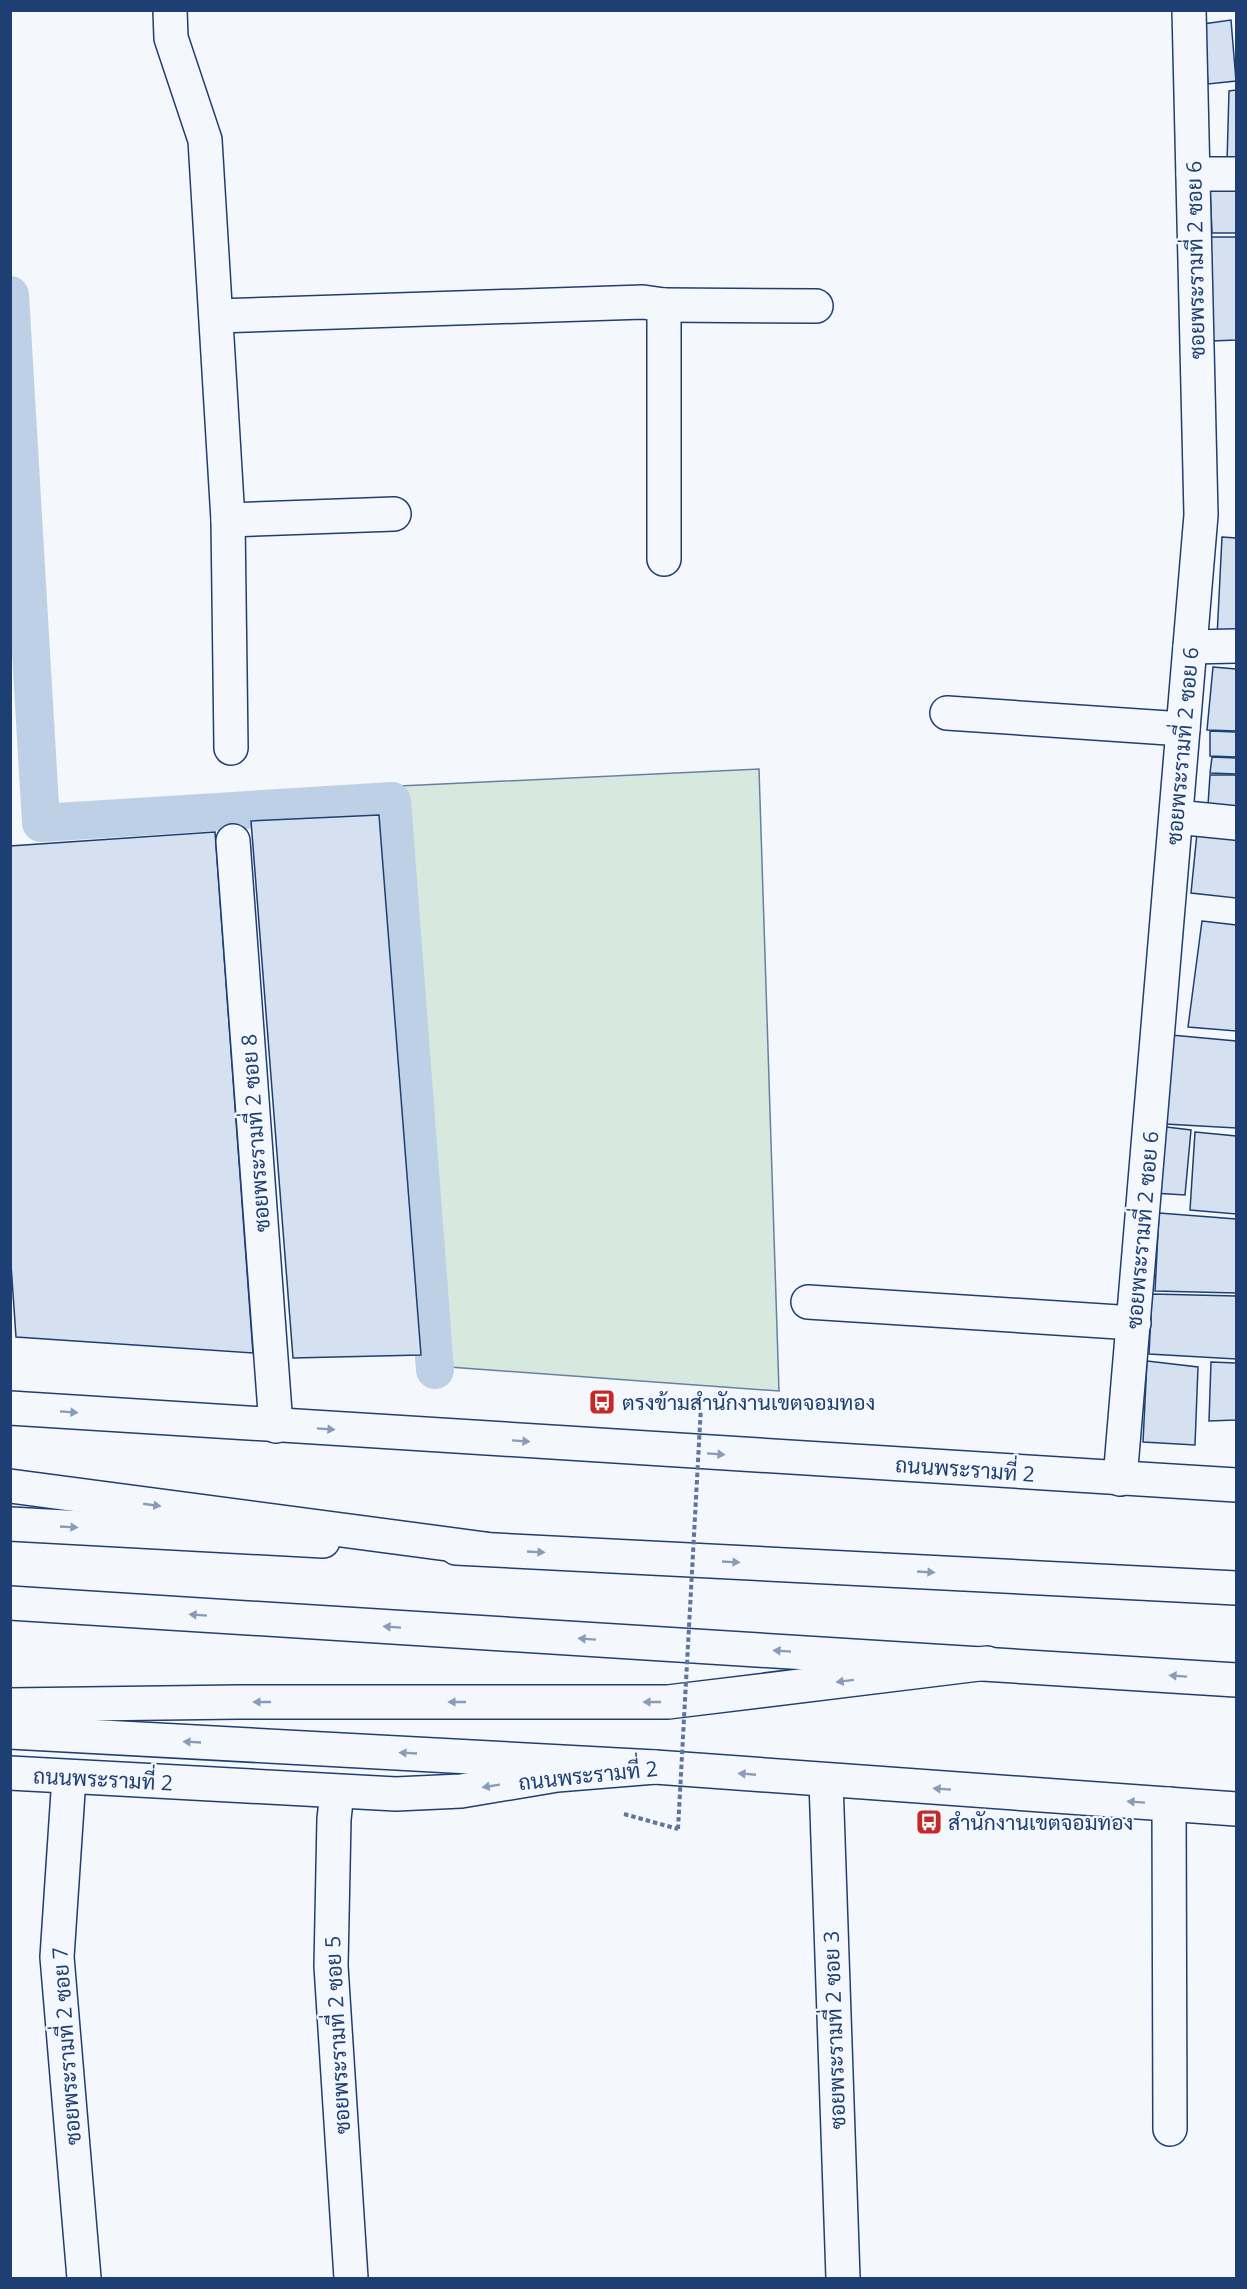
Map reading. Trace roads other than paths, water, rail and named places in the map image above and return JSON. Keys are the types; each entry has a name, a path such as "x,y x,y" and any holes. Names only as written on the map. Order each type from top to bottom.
{"main road":[{"path":"170,10 171,38 205,140 228,520 231,748"},
{"name":"ซอยพระรามที่ 2 ซอย 6","path":"1120,1479 1201,515 1189,10"},
{"path":"1193,174 1236,174"},
{"path":"216,316 643,302 664,305 816,306"},
{"path":"664,305 664,559"},
{"path":"228,520 394,514"},
{"path":"1190,647 1236,645"},
{"path":"948,713 1183,729"},
{"path":"1176,818 1236,823"},
{"name":"ซอยพระรามที่ 2 ซอย 8","path":"233,841 276,1426"},
{"path":"808,1302 1134,1323"},
{"name":"ถนนพระรามที่ 2","path":"10,1408 1236,1485"},
{"path":"10,1486 485,1549"},
{"path":"10,1524 1236,1588"},
{"path":"10,1603 1236,1680"},
{"path":"10,1706 239,1702 668,1702 987,1664"},
{"path":"10,1732 655,1767"},
{"name":"ถนนพระรามที่ 2","path":"10,1773 396,1794 461,1791 557,1775 655,1767 1236,1809"},
{"name":"ซอยพระรามที่ 2 ซอย 7","path":"69,1777 57,1957 84,2278"},
{"name":"ซอยพระรามที่ 2 ซอย 3","path":"826,1781 843,2278"},
{"name":"ซอยพระรามที่ 2 ซอย 5","path":"337,1792 334,1819 331,1966 351,2278"},
{"path":"1169,1804 1170,2129"}],"waterway":[{"path":"10,295 41,823 392,801 435,1370"}],"place":[{"name":"ตรงข้ามสำนักงานเขตจอมทอง","path":"602,1402"},
{"name":"สำนักงานเขตจอมทอง","path":"929,1822"}]}
